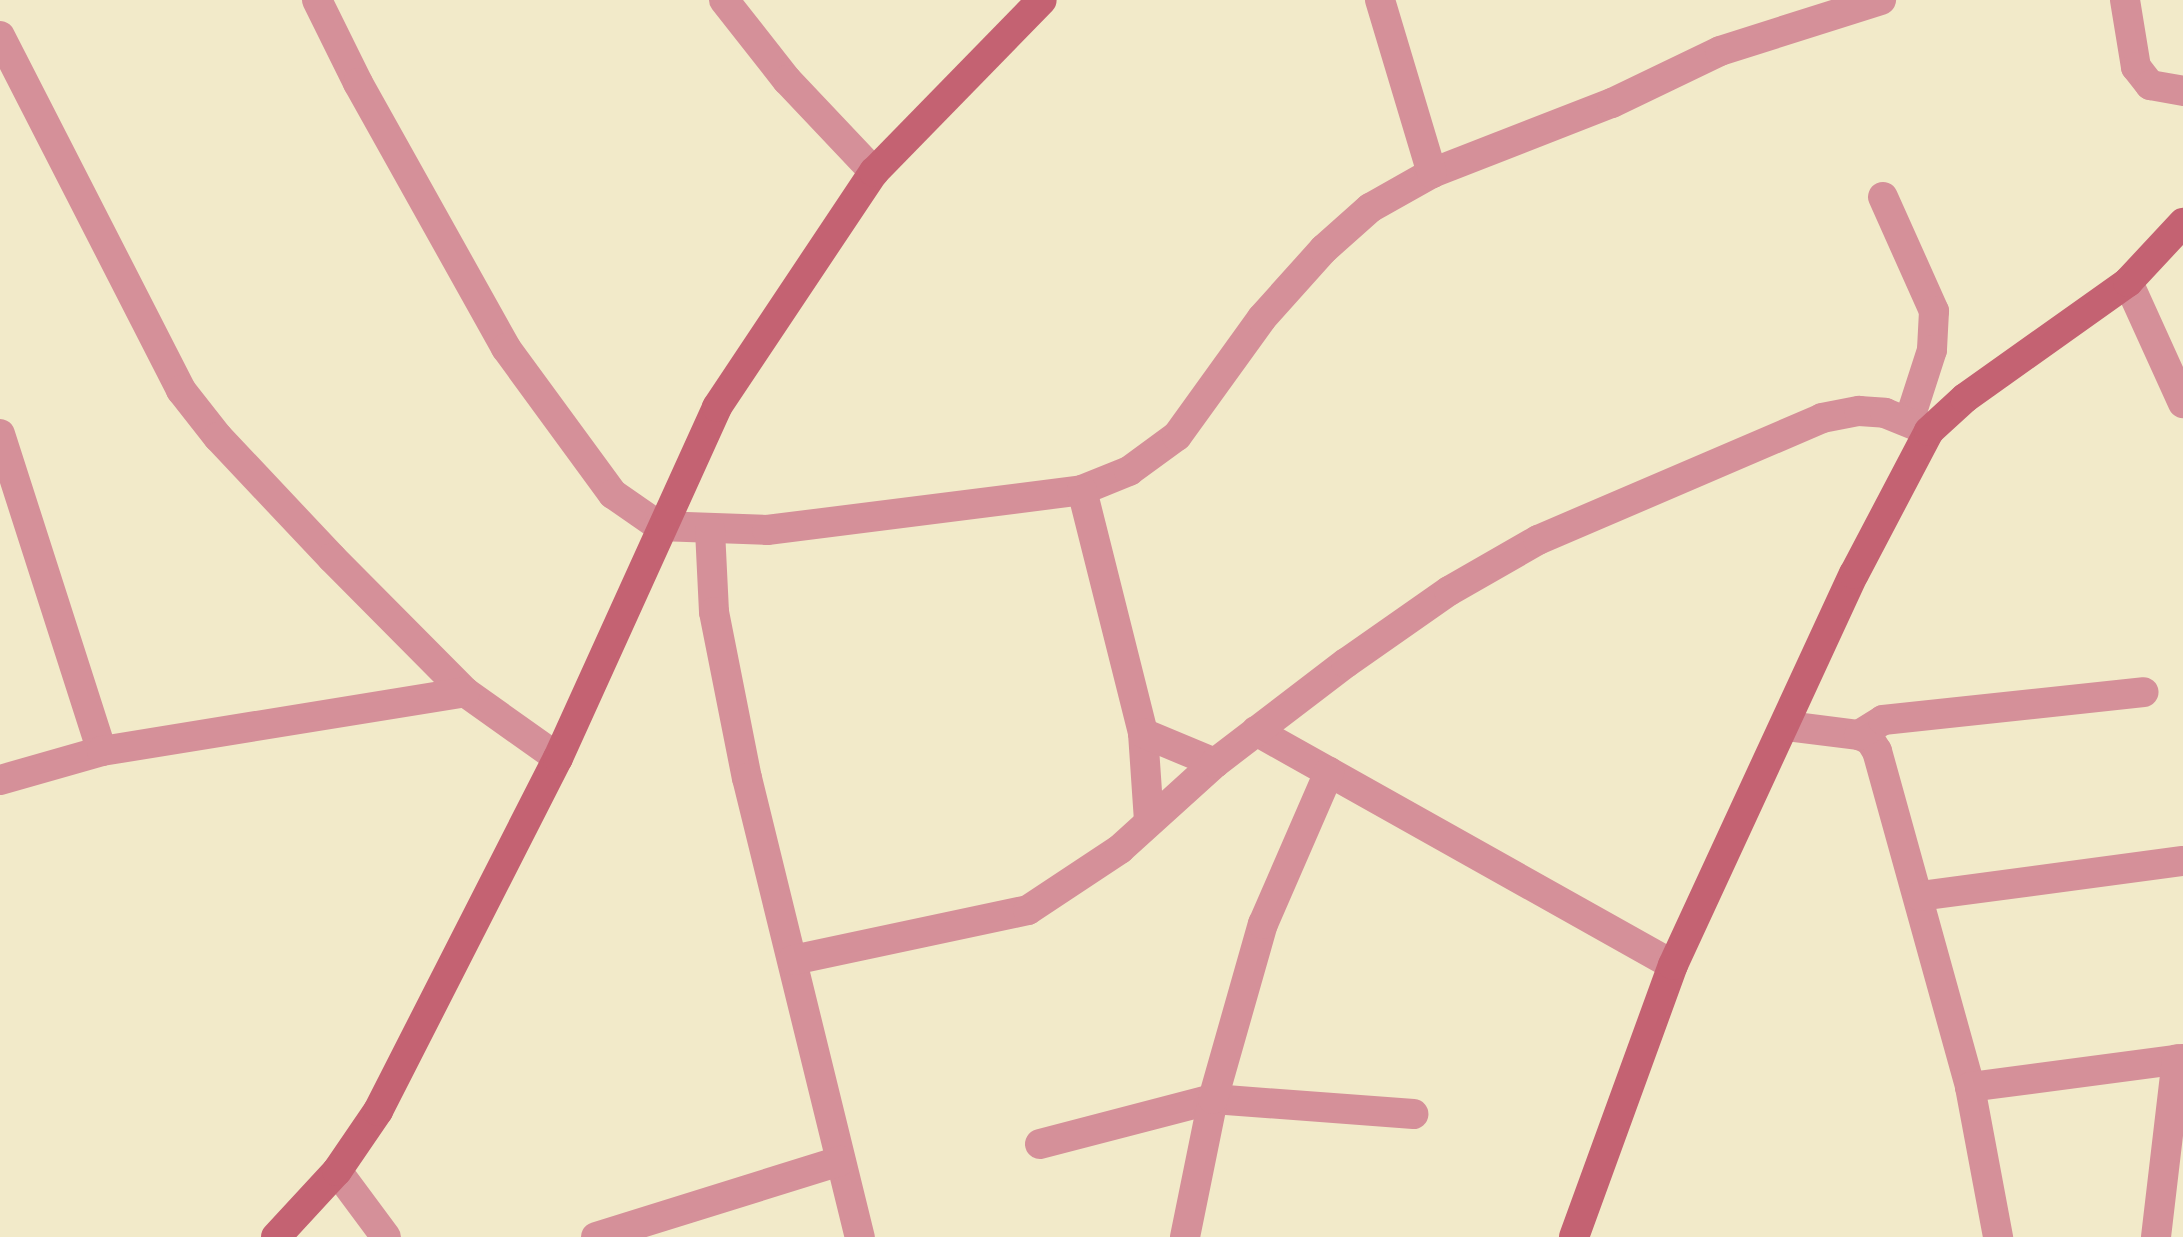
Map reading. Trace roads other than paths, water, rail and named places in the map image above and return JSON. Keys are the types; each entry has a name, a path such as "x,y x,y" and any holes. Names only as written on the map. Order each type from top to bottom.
{"street":[{"path":"317,0 358,84 506,348 614,494 659,526 710,530 767,530 1082,490 1130,471 1177,436 1262,318 1324,249 1370,208 1432,173 1612,104 1720,50 1881,0"},
{"path":"724,0 788,80 874,172"},
{"path":"276,1237 337,1170 378,1112 558,758 659,526 717,407 874,172 1042,0"},
{"path":"1380,0 1432,173"},
{"path":"2126,0 2136,68 2150,85 2183,91"},
{"path":"0,36 8,72 181,390 218,437 465,692 558,758"},
{"path":"1574,1237 1673,965 1787,726 1919,426 1932,350 1934,311 1882,197"},
{"path":"793,960 1028,910 1120,849 1256,731 1434,602 1538,540 1822,418 1860,411 1919,426 2128,282 2183,223"},
{"path":"2128,282 2183,404"},
{"path":"0,434 102,752"},
{"path":"1082,490 1144,733 1150,820"},
{"path":"710,530 714,612 746,778 860,1237"},
{"path":"0,780 102,752 465,692"},
{"path":"1860,735 1882,720 2144,692"},
{"path":"1787,726 1860,735 1878,751 1970,1086 1998,1237"},
{"path":"1256,731 1673,965"},
{"path":"1144,733 1216,764"},
{"path":"1185,1237 1213,1100 1263,924 1329,772"},
{"path":"1920,896 2183,862"},
{"path":"1970,1086 2180,1059 2156,1237"},
{"path":"1040,1144 1213,1100 1413,1114"},
{"path":"596,1237 840,1160"},
{"path":"337,1170 386,1237"}]}
